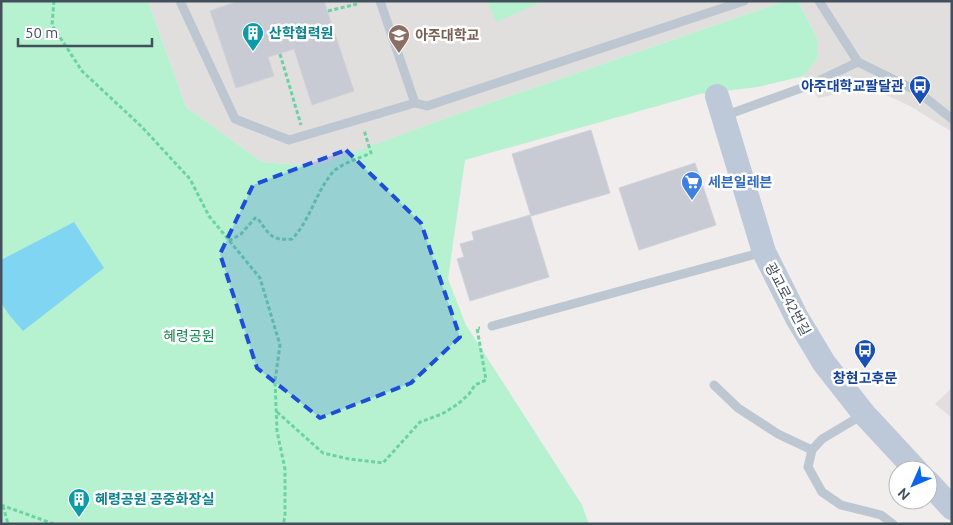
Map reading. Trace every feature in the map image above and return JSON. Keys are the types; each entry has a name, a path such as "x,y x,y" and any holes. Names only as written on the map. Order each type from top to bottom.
{"street":[{"name":"광교로42번길","path":"720,106 764,252 797,318 824,363 864,414 907,460"},
{"path":"938,493 952,508"}],"lane":[{"path":"180,1 235,120 289,140 415,103 427,106 744,1"},
{"path":"380,1 415,103"},
{"path":"820,1 858,62 917,91 952,119"},
{"path":"720,106 810,85 858,62"},
{"path":"492,326 764,252"},
{"path":"714,385 738,408 778,434 812,450"},
{"path":"864,414 822,439 812,450 808,467 822,492 841,505 881,515 893,524"}],"path":[{"path":"54,1 52,24 82,71 142,127 190,179 209,216 260,278 280,345 275,381 277,431 286,469 285,516 283,524"},
{"path":"328,11 357,4"},
{"path":"280,54 304,136"},
{"path":"229,241 240,234 255,218 257,218 270,236 279,239 292,239 306,222 314,202 334,171 372,153 360,120"},
{"path":"276,412 323,453 349,460 383,463 420,422 442,414 458,404 469,394 475,385 486,380 477,328 492,326"},
{"path":"2,505 8,524"},
{"path":"2,505 54,524"}],"highlighted area":[{"path":"346,150 421,223 460,337 411,383 320,418 257,368 220,254 253,185"}],"shaded area":[{"name":"아주대학교","path":"148,1 785,1 449,117 317,166 262,162 186,107"},
{"path":"798,1 952,1 952,132 910,106 873,89 818,98 804,76 817,59 817,38"},
{"path":"952,388 952,418 935,404"}],"green space":[{"name":"혜령공원","path":"1,1 148,1 186,107 262,162 316,166 449,117 785,1 798,1 817,38 817,59 804,76 758,87 700,94 465,160 448,279 466,325 582,505 589,524 1,524"},
{"path":"487,1 544,1 496,22"}],"water":[{"path":"74,222 104,268 23,331 1,303 1,260"}],"building":[{"name":"산학협력원","path":"238,1 324,1 354,91 312,105 294,49 268,57 274,76 236,88 210,11"},
{"path":"591,130 610,193 531,216 512,154"},
{"path":"695,163 716,225 639,250 619,188"},
{"path":"530,215 549,277 470,301 457,259 464,257 460,244 474,240 472,232"}],"place":[{"name":"산학협력원","path":"253,52"},
{"name":"아주대학교","path":"399,54"},
{"name":"아주대학교팔달관","path":"920,105"},
{"name":"세븐일레븐","path":"692,201"},
{"name":"창현고후문","path":"865,369"},
{"name":"혜령공원 공중화장실","path":"79,518"}]}
